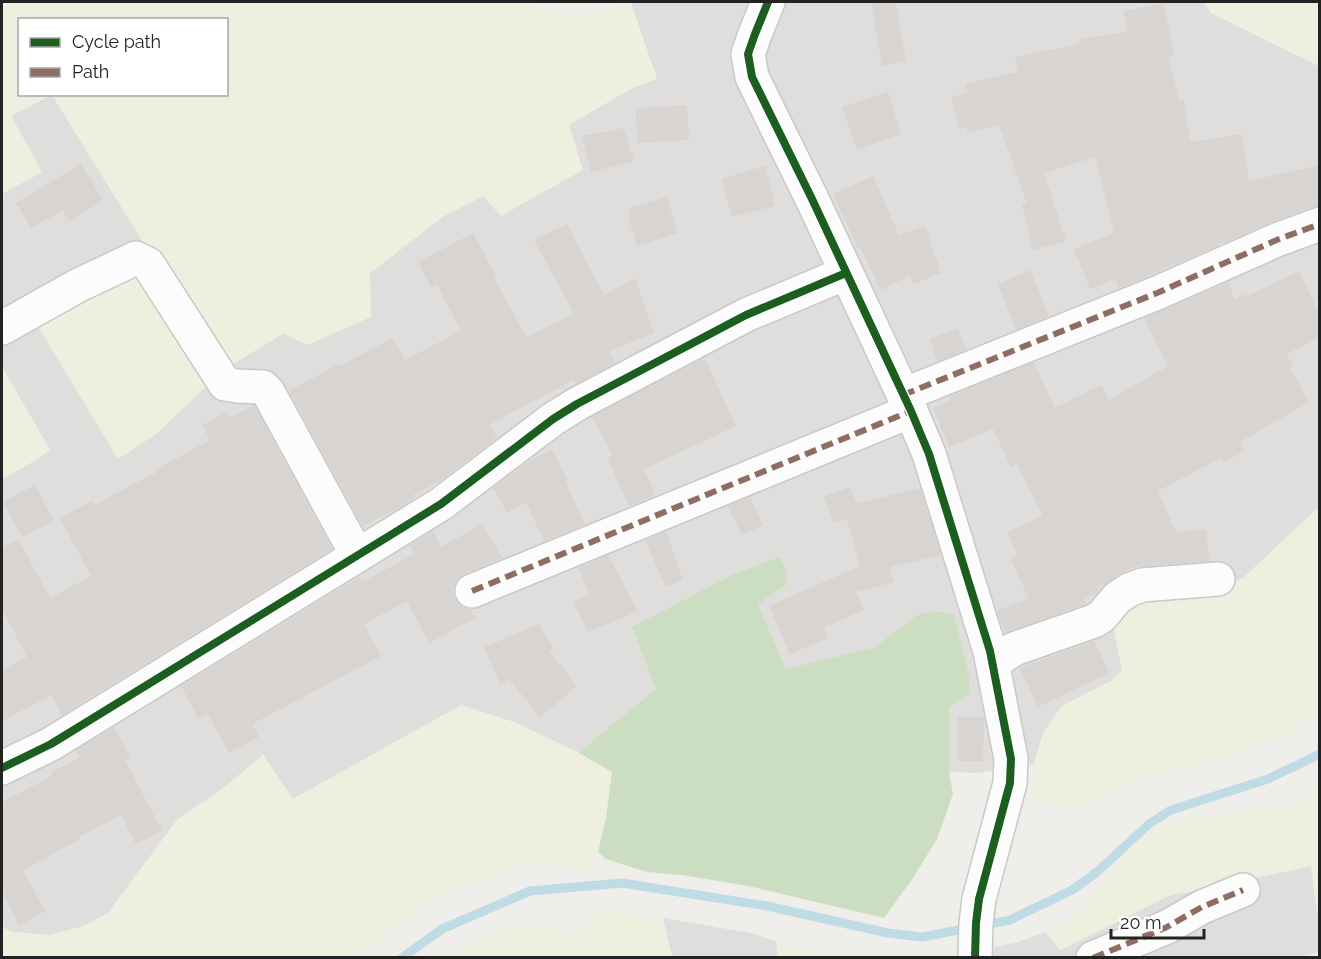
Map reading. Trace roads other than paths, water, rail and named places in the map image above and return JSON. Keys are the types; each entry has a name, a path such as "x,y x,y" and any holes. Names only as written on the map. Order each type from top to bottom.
{"street":[{"path":"768,2 748,54 752,77 812,199 907,403 928,454 993,663 1011,759 1010,783 979,898 975,957"},
{"path":"472,591 1279,239 1320,225"},
{"path":"2,328 77,286 136,258 148,264 225,384 264,387 268,392 357,555"},
{"path":"2,768 51,744 441,504 553,419 577,404 747,315 846,273"},
{"path":"993,663 1014,649 1094,621 1102,616 1117,598 1142,585 1218,579"},
{"path":"1093,957 1167,927 1243,890"}],"waterway":[{"path":"402,958 442,929 530,891 622,883 767,906 888,933 922,937 1010,920 1072,890 1097,872 1149,824 1171,810 1268,779 1320,754"}]}
